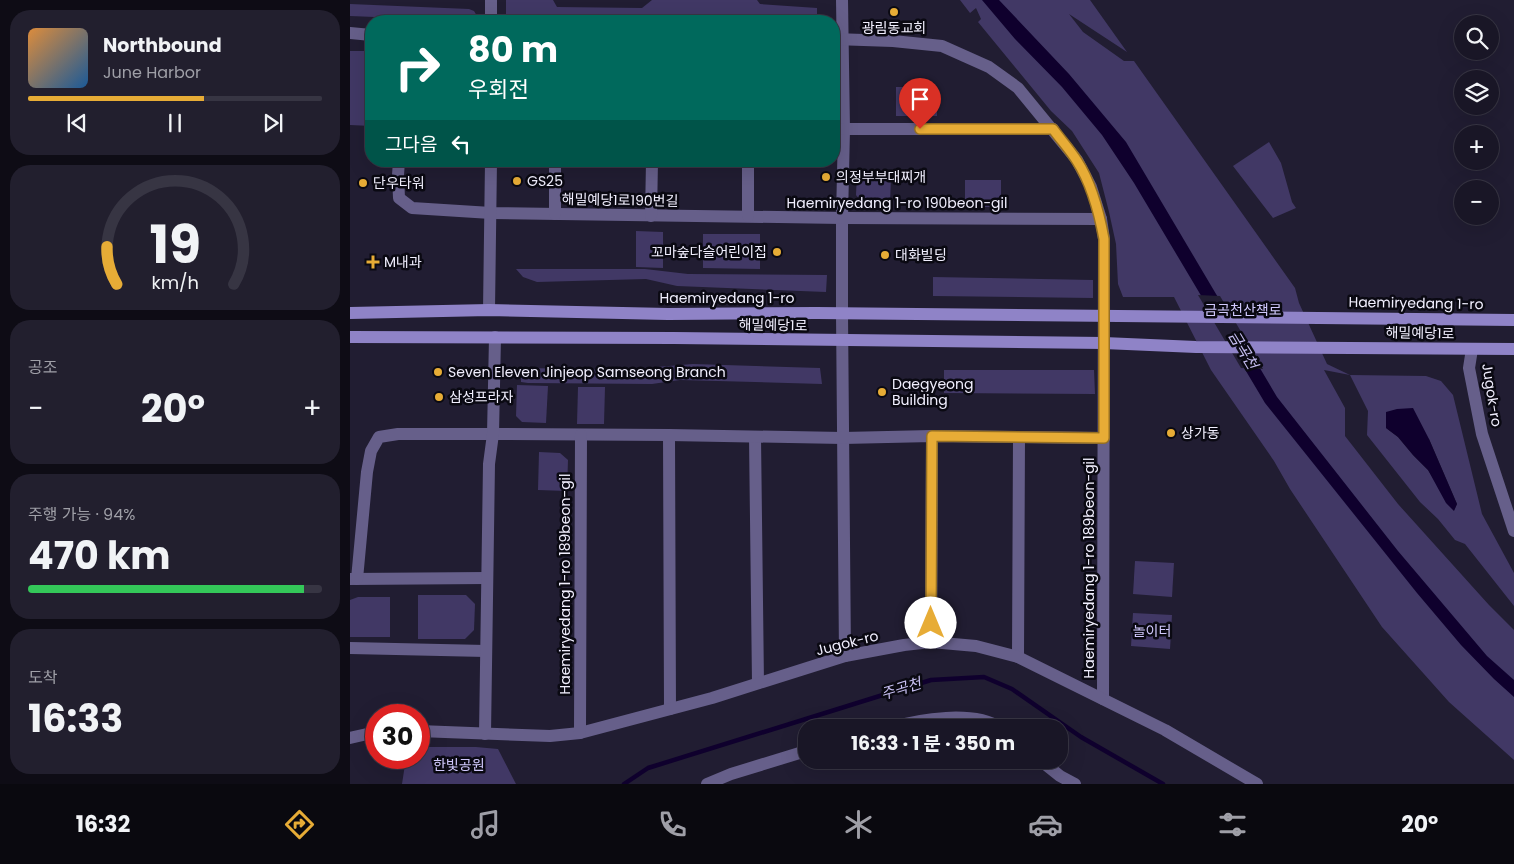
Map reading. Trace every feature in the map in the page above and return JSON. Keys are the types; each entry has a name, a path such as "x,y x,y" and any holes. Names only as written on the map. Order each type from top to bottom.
{"street":[{"path":"491,0 491,15"},
{"path":"840,26 842,0"},
{"path":"350,33 365,34"},
{"path":"840,39 893,41 942,46 989,67 1018,88 1077,160 1091,187 1101,219 1104,239 1105,315"},
{"path":"840,57 844,129 842,341 846,656"},
{"path":"844,129 1053,129"},
{"name":"해밀예당1로190번길","path":"399,167 399,198 412,208 491,213 748,216"},
{"path":"489,310 491,167"},
{"path":"554,214 555,167"},
{"path":"651,216 652,167"},
{"path":"748,167 748,216"},
{"name":"Haemiryedang 1-ro 190beon-gil","path":"748,216 1101,219"},
{"name":"Haemiryedang 1-ro","path":"350,313 489,310 668,314 1105,315 1514,320"},
{"name":"Haemiryedang 1-ro 189beon-gil","path":"1103,699 1105,315"},
{"name":"해밀예당1로","path":"350,337 1104,343 1196,347 1514,349"},
{"path":"486,734 489,464 493,434 495,337"},
{"name":"Jugok-ro","path":"1472,349 1469,368 1482,434 1514,531"},
{"name":"Haemiryedang 1-ro 189beon-gil","path":"354,579 367,472 371,451 378,437 398,434 493,434 843,438 932,436 1104,438"},
{"name":"Haemiryedang 1-ro 189beon-gil","path":"580,732 581,435"},
{"path":"669,435 670,710"},
{"path":"931,642 932,436"},
{"path":"755,437 758,683"},
{"path":"1018,657 1019,437"},
{"path":"354,579 487,578"},
{"name":"Jugok-ro","path":"430,731 550,736 580,732 670,710 846,656 931,642 976,646 1018,657 1165,730 1257,784"},
{"path":"350,648 486,651"},
{"path":"945,719 976,719"},
{"path":"350,738 365,735"},
{"path":"707,784 731,774 798,753"},
{"path":"1051,769 1075,784"}],"green space":[{"path":"506,0 553,0 557,7 642,8 652,0 757,0 760,4 817,8 817,15 506,15"},
{"name":"금곡천산책로","path":"960,0 1090,0 1127,52 1069,14 1083,32 1124,61 1134,61 1295,288 1299,303 1327,364 1350,375 1324,370 1345,408 1345,436 1398,504 1514,630 1514,760 1449,702 1382,627 1290,489 1274,461 1211,370 1174,297 1123,297 1118,284 1116,244 1099,173 1072,131 1051,111 978,22 981,19 976,8 970,13"},
{"path":"350,4 469,9 474,11 476,15 365,15 365,17 350,16"},
{"path":"350,51 365,51 365,126 350,125"},
{"path":"896,87 937,87 937,116 896,116"},
{"path":"1269,142 1281,163 1292,202 1296,208 1273,218 1233,166"},
{"path":"857,173 891,175 890,205 863,204 856,195"},
{"path":"965,180 1001,180 1001,207 965,207"},
{"path":"636,231 663,232 663,268 636,267"},
{"path":"703,234 760,234 760,269 703,268"},
{"path":"516,269 645,269 688,274 827,275 826,292 677,286 646,279 537,282 523,277"},
{"path":"933,277 1093,280 1093,298 933,296"},
{"path":"693,364 820,368 822,384 680,380 652,384 521,382 521,373 528,368 620,370"},
{"path":"944,370 1094,370 1095,394 944,393"},
{"path":"1350,375 1426,376 1441,381 1453,395 1482,514 1514,573 1514,606 1465,544 1455,540 1438,519 1420,502 1367,435 1368,411","holes":["1386,428 1429,439 1457,504 1454,510 1428,470 1398,437"]},
{"path":"517,385 548,386 546,423 522,422 516,416"},
{"path":"578,387 605,387 604,424 577,424"},
{"path":"539,452 560,453 568,460 567,491 538,490"},
{"name":"놀이터","path":"1135,561 1174,563 1172,597 1133,594"},
{"path":"418,595 466,595 475,604 474,630 465,639 418,639"},
{"path":"358,597 390,597 390,637 350,637 350,600"},
{"name":"놀이터","path":"1133,613 1172,615 1170,649 1131,646"},
{"name":"한빛공원","path":"430,747 476,747 498,749 516,784 402,784 404,769 430,769"}],"water":[{"name":"금곡천","path":"982,0 999,0 1069,74 1126,142 1277,397 1398,551 1487,656 1514,680 1514,697 1461,645 1265,403 1134,183 1102,135 1062,87 1015,39"},
{"path":"1413,408 1429,439 1457,504 1454,511 1446,503 1428,470 1398,437 1386,428 1386,412"}],"pier":[{"path":"1198,295 1220,296 1263,369 1241,368"}],"waterway":[{"name":"주곡천","path":"624,784 648,768 931,680 984,677 1012,689 1081,737 1163,784"}],"place":[{"name":"광림동교회","path":"894,12"},
{"name":"의정부부대찌개","path":"826,177"},
{"name":"GS25","path":"517,181"},
{"name":"단우타워","path":"363,183"},
{"name":"꼬마숲다슬어린이집","path":"777,252"},
{"name":"대화빌딩","path":"885,255"},
{"name":"M내과","path":"373,262"},
{"name":"Seven Eleven Jinjeop Samseong Branch","path":"438,372"},
{"name":"Daegyeong Building","path":"882,392"},
{"name":"삼성프라자","path":"439,397"},
{"name":"상가동","path":"1171,433"}],"route":[{"path":"920,129 1053,129 1077,160 1091,187 1101,219 1104,239 1104,438 932,436 931,623"}]}
